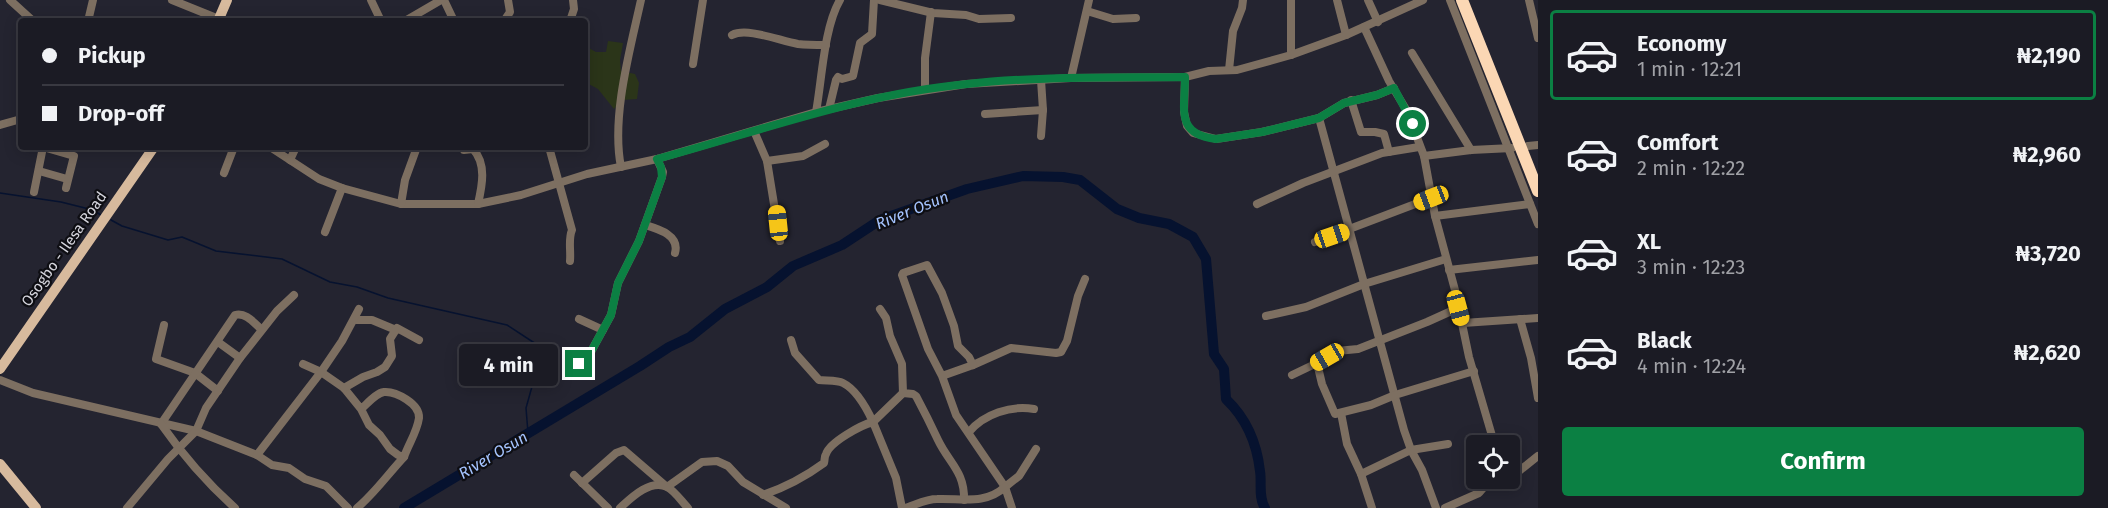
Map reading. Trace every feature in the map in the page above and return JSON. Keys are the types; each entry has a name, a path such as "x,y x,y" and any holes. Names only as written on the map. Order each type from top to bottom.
{"highway":[{"path":"1462,0 1524,147 1538,171"},
{"path":"1471,0 1538,190"}],"main road":[{"path":"219,18 227,0"},
{"name":"Osogbo - Ilesa Road","path":"0,369 152,150"},
{"path":"0,464 36,508"},
{"path":"0,471 30,508"}],"street":[{"path":"10,0 30,18"},
{"path":"89,17 93,0"},
{"path":"172,0 213,18"},
{"path":"371,0 380,18"},
{"path":"410,18 442,0 452,18"},
{"path":"506,18 510,12 508,0"},
{"path":"571,18 574,9 573,0"},
{"path":"621,167 618,148 623,87 642,0"},
{"path":"693,64 703,0"},
{"path":"816,112 829,26 840,0"},
{"path":"829,109 838,77 842,79 853,76 860,43 872,34 874,0"},
{"path":"880,0 931,12 966,15 979,19 1011,18"},
{"path":"1071,78 1089,0"},
{"path":"1229,70 1233,31 1243,0"},
{"path":"1291,0 1291,55"},
{"path":"1337,0 1346,35"},
{"path":"1368,0 1378,22"},
{"path":"275,150 319,179 342,188 401,204 478,204 521,195 587,174 657,159 816,112 925,90 966,84 1071,78 1185,77 1209,71 1237,70 1291,55 1346,35 1423,0"},
{"path":"1450,0 1524,147 1530,204 1538,224"},
{"path":"1529,0 1538,38"},
{"path":"1087,11 1113,19 1136,18"},
{"path":"925,90 925,58 931,12"},
{"path":"1364,27 1407,111 1424,156 1435,216 1463,323 1469,357 1493,435"},
{"path":"732,35 737,32 747,33 800,45 826,45"},
{"path":"1412,54 1471,150"},
{"path":"1185,77 1184,112 1187,126 1193,133 1216,139 1262,132 1315,119 1351,100 1377,95 1394,88"},
{"path":"1041,80 1043,110 1041,136"},
{"path":"1351,100 1361,132 1384,134 1389,152"},
{"path":"985,114 1043,110"},
{"path":"1315,119 1322,132 1335,172 1411,450 1422,470 1436,508"},
{"path":"0,125 18,120"},
{"path":"754,131 768,161 780,241"},
{"path":"768,161 803,156 825,144"},
{"path":"1257,204 1389,152 1419,147"},
{"path":"1424,156 1524,147"},
{"path":"34,192 42,150"},
{"path":"53,150 74,156 66,188"},
{"path":"224,173 233,150"},
{"path":"290,160 295,150"},
{"path":"401,204 405,180 416,150"},
{"path":"464,150 475,151 483,173 478,204"},
{"path":"550,150 572,230 569,237 570,261"},
{"path":"579,364 587,359 611,315 618,283 645,225 662,177 657,159"},
{"path":"39,171 67,179"},
{"path":"325,232 342,188"},
{"path":"1315,242 1431,198"},
{"path":"1435,216 1530,204"},
{"path":"645,225 670,236 676,245 675,253"},
{"path":"1266,316 1306,307 1364,284 1446,259"},
{"path":"1449,270 1538,260"},
{"path":"973,365 969,357 958,346 954,326 930,267 927,265 903,273 902,280 956,415 1005,487 1012,507"},
{"path":"942,376 1011,348 1060,352 1067,341 1078,296 1085,279"},
{"path":"127,508 195,431 206,408 261,329 294,295"},
{"path":"1292,375 1337,351 1358,349 1458,308"},
{"path":"257,455 321,372 359,309"},
{"path":"880,309 886,318 890,336 902,364 904,374 901,389 903,393"},
{"path":"160,424 237,314 245,316 261,329"},
{"path":"1463,323 1538,318"},
{"path":"579,319 603,330"},
{"path":"354,320 372,320 396,330 399,328 419,340"},
{"path":"1520,320 1531,358 1538,398"},
{"path":"164,326 156,359 195,373 218,391"},
{"path":"344,388 385,367 392,356 390,339 396,330"},
{"path":"791,340 795,353 819,380 842,382 867,410 896,478 904,508 932,500 991,498 1012,507"},
{"path":"218,342 240,358"},
{"path":"1317,363 1319,376 1335,414 1371,405 1395,395 1474,371"},
{"path":"303,364 321,372 344,388 361,409 369,425 390,449 398,456 404,457"},
{"path":"0,380 33,393 195,431 257,455 272,465 289,468 305,479 326,486 348,508"},
{"path":"357,508 371,497 404,457 416,432 419,415 415,405 397,395 384,392 361,409"},
{"path":"763,495 789,485 824,464 828,450 839,440 873,422 903,393 916,396 938,441 961,478 964,486 964,500"},
{"path":"969,432 981,420 997,413 1018,407 1034,409"},
{"path":"1341,413 1347,444 1361,474 1372,508"},
{"path":"160,424 178,449 221,497 235,508"},
{"path":"1361,474 1411,450 1448,444"},
{"path":"991,498 1019,476 1036,449"},
{"path":"582,483 616,453 624,450 688,508"},
{"path":"1520,470 1538,456"},
{"path":"620,508 637,493 654,486 667,487 702,462 711,460 728,466 743,482 786,508"},
{"path":"574,475 608,508"},
{"path":"1445,508 1479,493 1483,489"}],"green space":[{"path":"608,41 623,43 621,71 635,74 639,83 637,99 622,100 614,109 598,89 588,84 588,48 596,52 606,52"}],"waterway":[{"name":"River Osun","path":"404,508 669,347 690,337 725,309 767,287 793,266 842,245 880,220 967,189 1023,176 1063,177 1080,180 1117,209 1139,218 1169,224 1193,237 1206,259 1214,354 1224,369 1226,399 1245,423 1253,441 1265,508"},
{"path":"0,193 61,202 93,210 101,215"},
{"path":"111,220 122,226 168,240 182,237 216,251 282,259 330,282 357,287 388,298 507,325 536,344 540,358 526,408 528,433"}],"route":[{"path":"579,364 587,359 611,315 618,283 639,241 662,177 663,172 657,159 816,112 878,98 966,84 1071,78 1185,77 1184,112 1187,126 1193,133 1208,138 1216,139 1262,132 1319,118 1351,100 1377,95 1394,88 1413,124"}]}
